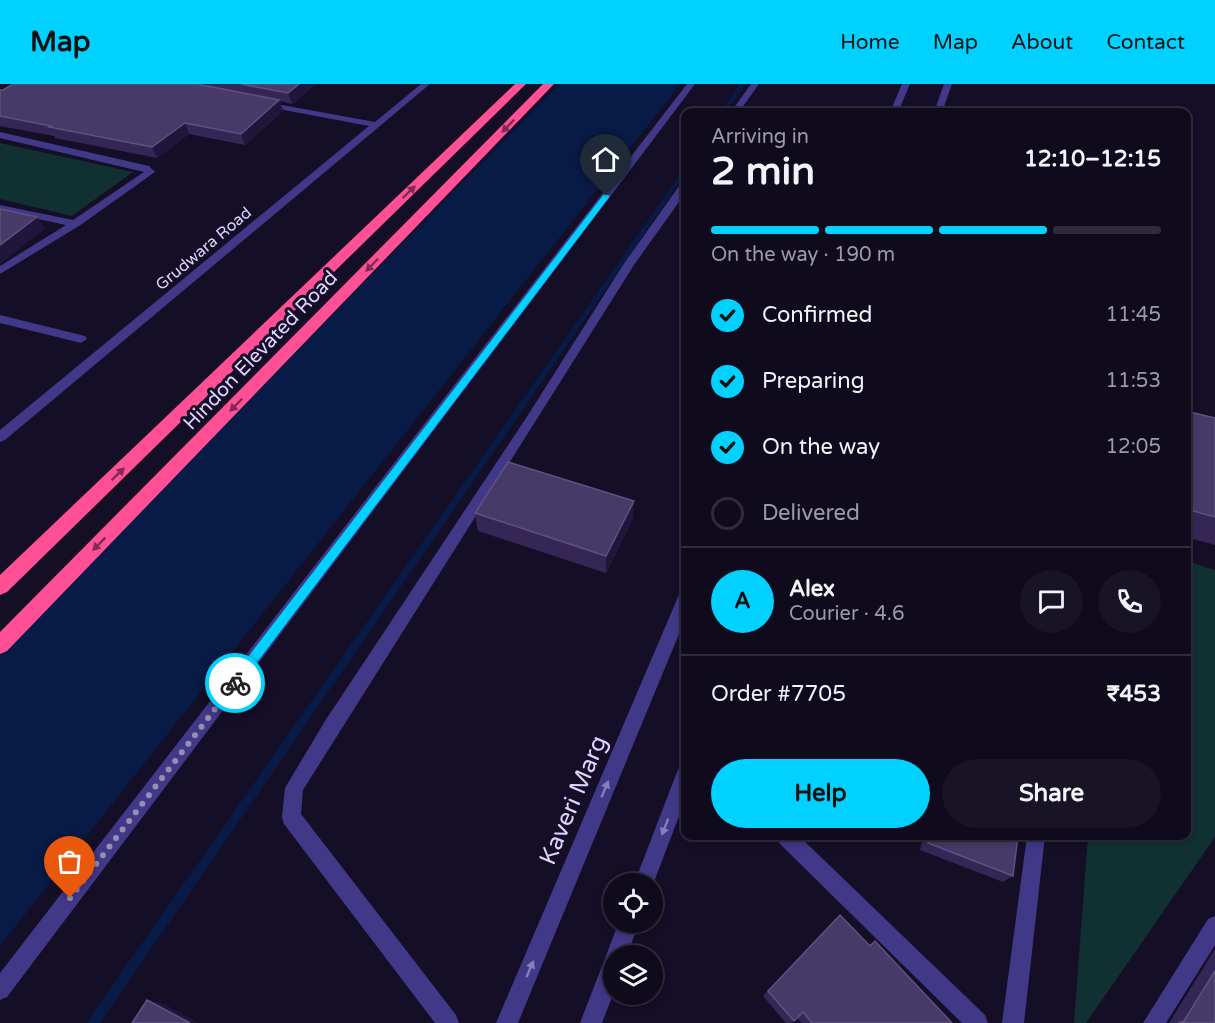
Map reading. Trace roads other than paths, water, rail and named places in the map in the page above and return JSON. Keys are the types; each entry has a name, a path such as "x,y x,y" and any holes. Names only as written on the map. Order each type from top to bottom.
{"highway":[{"name":"Hindon Elevated Road","path":"0,587 521,84"},
{"name":"Hindon Elevated Road","path":"0,645 549,84"}],"street":[{"name":"Grudwara Road","path":"0,437 426,84"},
{"path":"0,990 691,84"},
{"path":"738,108 755,84"},
{"path":"896,108 906,84"},
{"path":"939,108 948,84"},
{"path":"253,101 377,124"},
{"path":"0,135 149,170 148,174 75,224 0,271"},
{"path":"448,1023 291,817 294,788 337,717 535,416 629,265 681,191"},
{"path":"0,208 75,224"},
{"path":"0,319 81,339"},
{"name":"Kaveri Marg","path":"507,1023 681,609"},
{"path":"648,873 681,785"},
{"path":"790,840 977,1023"},
{"path":"1013,1023 1036,840"},
{"path":"1154,1023 1215,926"},
{"path":"591,1023 603,992"}],"water":[{"path":"559,84 681,84 0,946 0,654"}],"waterway":[{"path":"726,108 743,84"},
{"path":"92,1023 681,175"}]}
